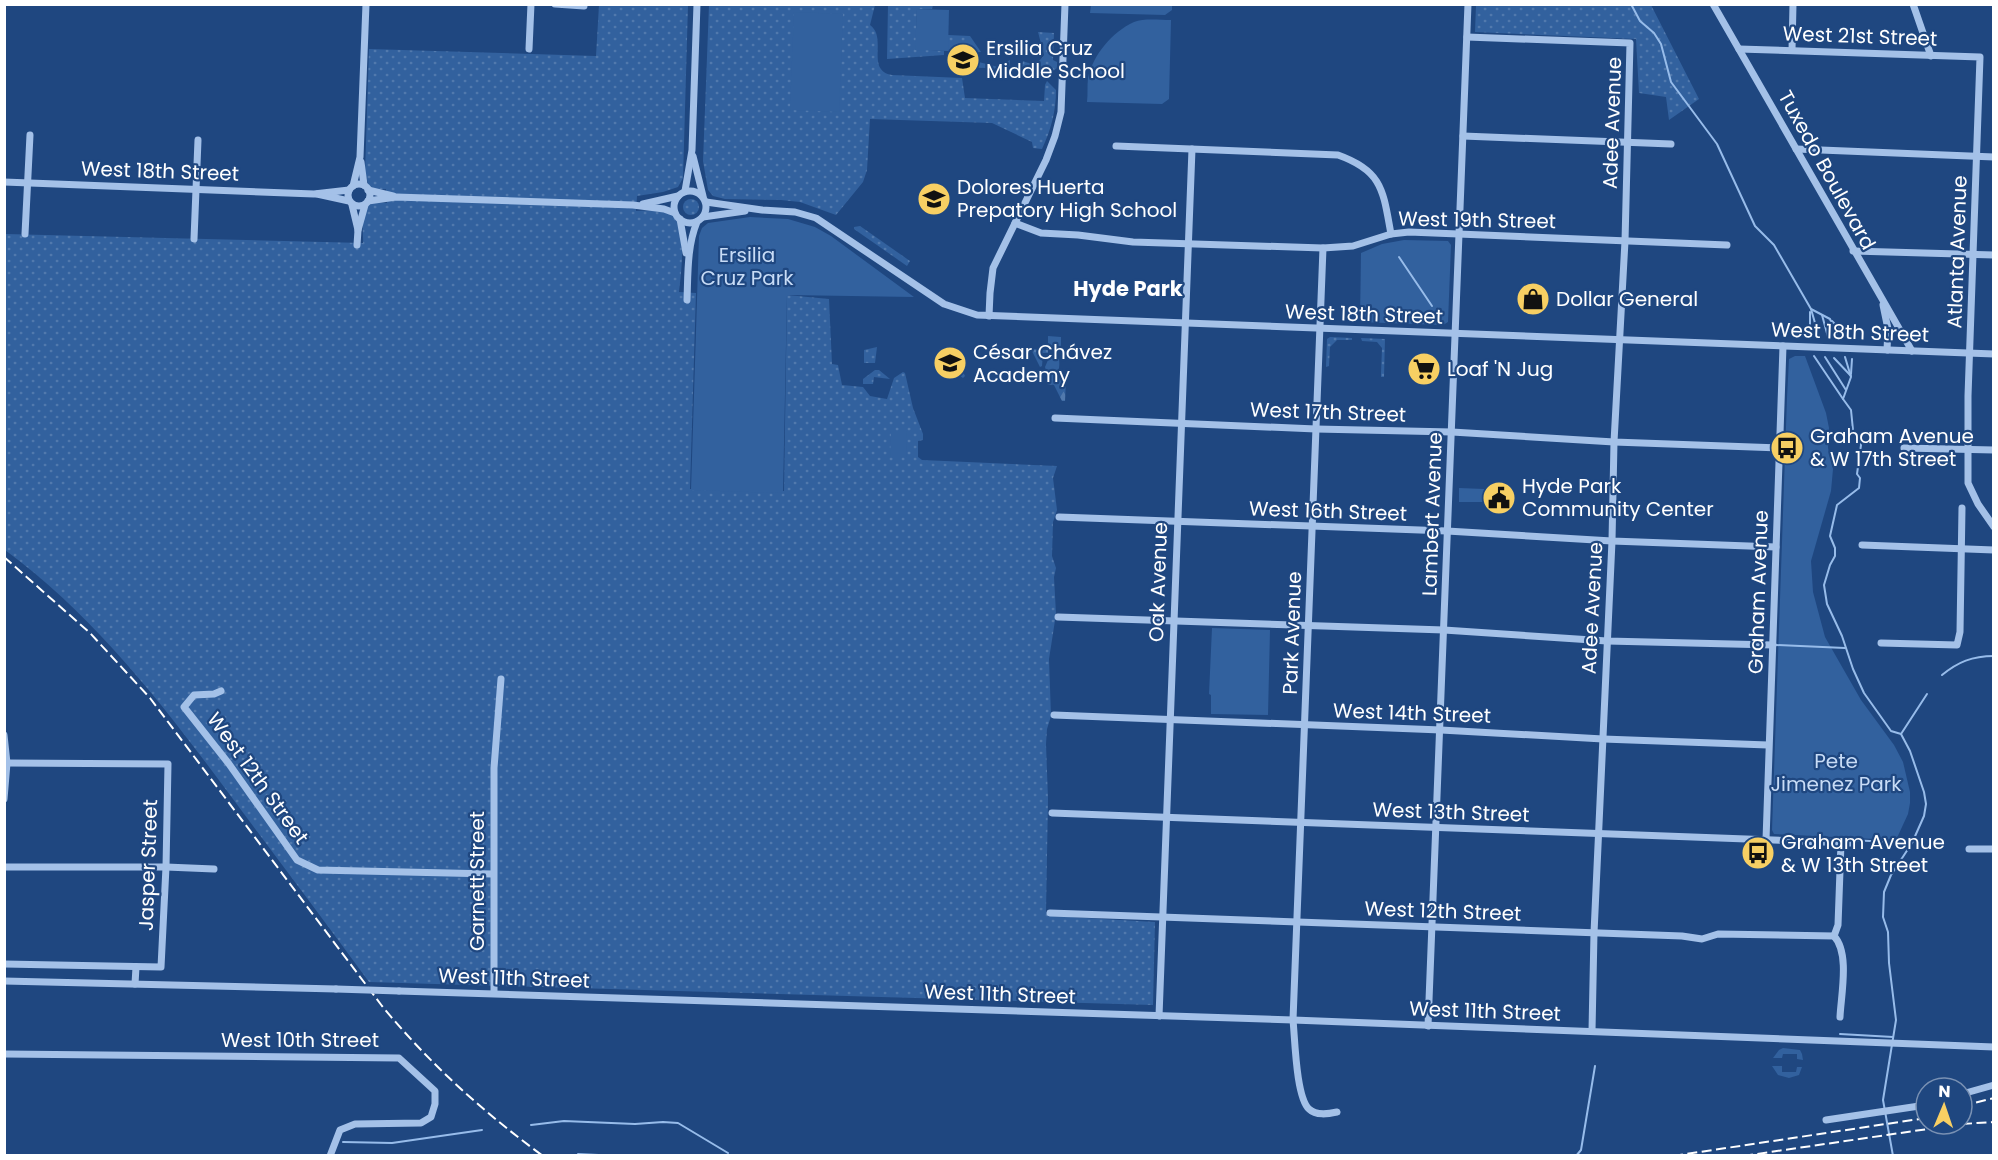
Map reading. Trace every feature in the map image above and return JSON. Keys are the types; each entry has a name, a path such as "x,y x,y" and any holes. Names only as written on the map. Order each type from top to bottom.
{"street":[{"path":"357,245 358,230 370,195 366,188 360,157 366,4"},
{"path":"529,49 531,4"},
{"path":"555,4 584,6"},
{"path":"688,268 674,204 682,194 692,150 697,4"},
{"path":"989,316 993,268 1046,160 1061,112 1065,4"},
{"name":"Lambert Avenue","path":"1428,1026 1468,4"},
{"name":"Tuxedo Boulevard","path":"1713,4 1912,351"},
{"path":"1792,50 1793,4"},
{"path":"1912,4 1931,56"},
{"name":"Adee Avenue","path":"1467,37 1630,43 1628,142 1594,933 1592,1031"},
{"name":"West 21st Street","path":"1739,49 1980,57"},
{"name":"Atlanta Avenue","path":"1980,57 1968,483 1978,504 1994,527"},
{"path":"25,234 30,135"},
{"path":"1463,136 1671,144"},
{"path":"194,239 198,140"},
{"path":"1116,146 1338,155 1355,161 1370,172 1383,191 1391,234"},
{"name":"Oak Avenue","path":"1159,1016 1192,149"},
{"path":"1796,149 1994,157"},
{"path":"687,300 688,268 693,232 707,208 692,150"},
{"path":"358,230 347,195 360,157"},
{"name":"West 18th Street","path":"4,182 314,194 351,203"},
{"path":"351,188 358,184 396,197"},
{"name":"West 18th Street","path":"314,194 351,188"},
{"path":"633,205 695,191 705,199"},
{"path":"351,203 359,207 366,203 396,197 633,205 664,209 688,223 700,219"},
{"name":"West 18th Street","path":"705,199 762,210"},
{"name":"West 18th Street","path":"700,219 733,212 762,210 795,212 816,218 944,304 965,312 989,316 1994,354"},
{"name":"West 19th Street","path":"1015,223 1041,232 1133,242 1187,244 1323,248 1353,246 1391,234 1460,234 1727,245"},
{"name":"Park Avenue","path":"1323,248 1314,527 1308,625 1293,1020 1303,1100 1316,1113 1337,1112"},
{"path":"1854,251 1994,255"},
{"path":"1882,300 1888,329 1887,350"},
{"name":"Graham Avenue","path":"1766,840 1783,346"},
{"name":"West 17th Street","path":"1055,418 1452,432 1614,442 1780,448"},
{"path":"1904,447 1994,450"},
{"path":"1881,643 1957,645 1960,632 1962,508"},
{"name":"West 16th Street","path":"1059,517 1447,531 1612,541 1776,547"},
{"path":"1862,545 1994,550"},
{"path":"1058,617 1444,630 1607,641 1773,645"},
{"name":"Garnett Street","path":"494,993 492,874 494,768 501,679"},
{"name":"West 12th Street","path":"221,691 214,694 194,695 184,707 229,764 297,860 318,870 492,874"},
{"name":"West 14th Street","path":"1054,715 1768,745"},
{"path":"4,735 7,763 4,799"},
{"name":"Jasper Street","path":"7,763 168,765 161,967 136,967"},
{"name":"West 13th Street","path":"1052,813 1850,843"},
{"path":"1840,1017 1844,954 1834,936 1838,926 1841,843"},
{"path":"1969,849 1994,849"},
{"path":"4,867 214,869"},
{"name":"West 12th Street","path":"1050,913 1682,936 1702,939 1718,934 1834,936"},
{"path":"4,964 136,967 135,984"},
{"name":"West 11th Street","path":"4,981 494,993 1994,1047"},
{"name":"West 10th Street","path":"4,1054 399,1058 435,1091 435,1104 431,1117 421,1123 355,1124 340,1130 330,1155"},
{"path":"1974,1091 1994,1085"},
{"path":"1826,1120 1914,1107"}],"green space":[{"path":"599,5 688,5 683,178 678,187 637,196 636,211 662,211 670,213 676,219 682,250 679,292 696,293 690,489 784,491 787,295 829,299 832,364 838,365 842,385 863,387 870,396 887,399 894,378 905,373 913,408 923,434 923,440 918,441 918,457 922,460 1057,466 1053,478 1057,510 1053,522 1052,556 1056,568 1054,577 1056,614 1049,659 1051,716 1046,744 1048,799 1046,912 1051,916 1155,922 1153,1005 369,982 154,696 127,664 69,604 5,550 5,234 363,243 365,209 373,202 387,203 386,189 376,190 369,187 365,173 369,49 596,56"},
{"path":"709,5 875,5 870,25 875,31 878,60 884,72 892,75 962,78 965,98 1044,101 1047,81 1056,90 1056,98 1045,142 1042,149 1033,148 1032,142 992,123 870,119 867,170 863,182 836,215 800,202 725,199 713,196 708,190 703,161"},
{"path":"888,5 933,5 932,9 917,9 916,49 944,51 944,55 887,59"},
{"path":"1091,5 1172,5 1172,10 1165,15 1090,13"},
{"path":"1476,5 1651,5 1699,99 1669,120 1666,97 1639,93 1636,39 1475,32"},
{"path":"917,9 949,10 948,51 915,50"},
{"path":"794,12 843,14 839,112 790,110"},
{"path":"1171,20 1169,99 1162,104 1087,102 1088,78 1094,61 1111,38 1134,22"},
{"path":"1038,32 1054,33 1053,60 1057,62 1057,68 1053,71 1021,70 1023,61 1035,63 1044,55"},
{"path":"948,35 970,36 981,52 948,54"},
{"path":"971,60 998,67 1010,60 1009,69 963,67 964,63"},
{"path":"691,199 697,201 699,207 697,213 691,215 685,213 683,207 685,201"},
{"name":"Ersilia Cruz Park","path":"750,217 788,219 815,227 831,236 914,297 787,295 783,493 691,490 699,236 702,228 708,223"},
{"path":"860,226 910,261 907,266 854,229"},
{"path":"1404,240 1448,241 1451,245 1448,322 1443,325 1360,322 1361,253 1382,244"},
{"path":"1048,336 1061,337 1061,348 1048,348"},
{"path":"1330,337 1352,338 1352,340 1337,340 1330,347 1329,366 1326,367 1327,339"},
{"path":"1361,338 1385,339 1384,377 1381,377 1382,348 1377,342 1362,341"},
{"path":"877,347 875,363 864,363 864,350"},
{"path":"1031,349 1048,350 1048,353 1043,353 1042,366 1040,367"},
{"path":"1054,356 1059,359 1059,368 1058,373 1052,379 1047,376 1045,367 1048,360"},
{"name":"Pete Jimenez Park","path":"1795,356 1805,356 1826,413 1829,428 1828,448 1833,469 1831,491 1811,561 1813,592 1825,637 1861,700 1894,745 1903,762 1910,792 1910,803 1908,814 1896,840 1774,834 1772,830 1787,398 1789,359"},
{"path":"954,359 957,360 965,376 963,378 949,368"},
{"path":"875,370 879,370 890,379 874,377 873,384 863,384 863,379"},
{"path":"1064,372 1065,401 1062,401 1054,385 1047,384 1052,378 1058,379"},
{"path":"891,431 907,431 906,457 890,457"},
{"path":"1459,488 1484,489 1484,502 1459,502"},
{"path":"1212,628 1270,630 1268,715 1211,714 1211,695 1209,694"},
{"path":"1783,1048 1800,1050 1803,1060 1797,1059 1797,1054 1783,1054 1782,1058 1773,1058"},
{"path":"1772,1066 1782,1066 1782,1072 1796,1072 1797,1067 1802,1067 1799,1075 1789,1078 1778,1075"}],"waterway":[{"path":"1631,4 1640,21 1654,33 1661,44 1671,82 1717,144 1755,226 1774,245 1811,309 1830,319 1837,336"},
{"path":"1399,257 1432,306"},
{"path":"1811,309 1819,337"},
{"path":"1810,312 1810,335"},
{"path":"1822,315 1828,337"},
{"path":"1832,321 1847,337"},
{"path":"1814,356 1843,399"},
{"path":"1825,357 1846,390"},
{"path":"1845,357 1851,377 1843,399 1851,410 1853,430 1861,445 1857,474 1860,478 1859,488 1837,505 1830,536 1835,548 1835,556 1824,585 1827,604 1864,693 1891,731 1901,734 1910,751 1926,804 1924,816 1912,843 1891,875 1884,892 1883,917 1888,932 1889,963 1896,1020 1883,1100 1893,1156"},
{"path":"1834,358 1851,376"},
{"path":"1851,374 1852,359"},
{"path":"1776,645 1845,648"},
{"path":"1942,675 1966,661 1994,656"},
{"path":"1901,734 1927,694"},
{"path":"1849,840 1912,843"},
{"path":"1840,1034 1893,1037"},
{"path":"1576,1156 1581,1150 1595,1066"},
{"path":"531,1125 564,1121 678,1123 728,1153"},
{"path":"343,1142 392,1143 482,1130"},
{"path":"578,1154 619,1156"}],"railway":[{"path":"4,557 90,633 150,698 400,1027 458,1086 543,1156"},
{"path":"1974,1103 1994,1098"},
{"path":"1673,1156 1914,1120"},
{"path":"1974,1123 1994,1122"},
{"path":"1743,1156 1914,1131"}],"place":[{"name":"Ersilia Cruz Middle School","path":"963,60"},
{"name":"Dolores Huerta Prepatory High School","path":"934,199"},
{"name":"Dollar General","path":"1533,299"},
{"name":"César Chávez Academy","path":"950,363"},
{"name":"Loaf 'N Jug","path":"1424,369"},
{"name":"Graham Avenue & W 17th Street","path":"1787,448"},
{"name":"Hyde Park Community Center","path":"1499,498"},
{"name":"Graham Avenue & W 13th Street","path":"1758,853"}],"district":[{"name":"Hyde Park","path":"1128,289"}]}
